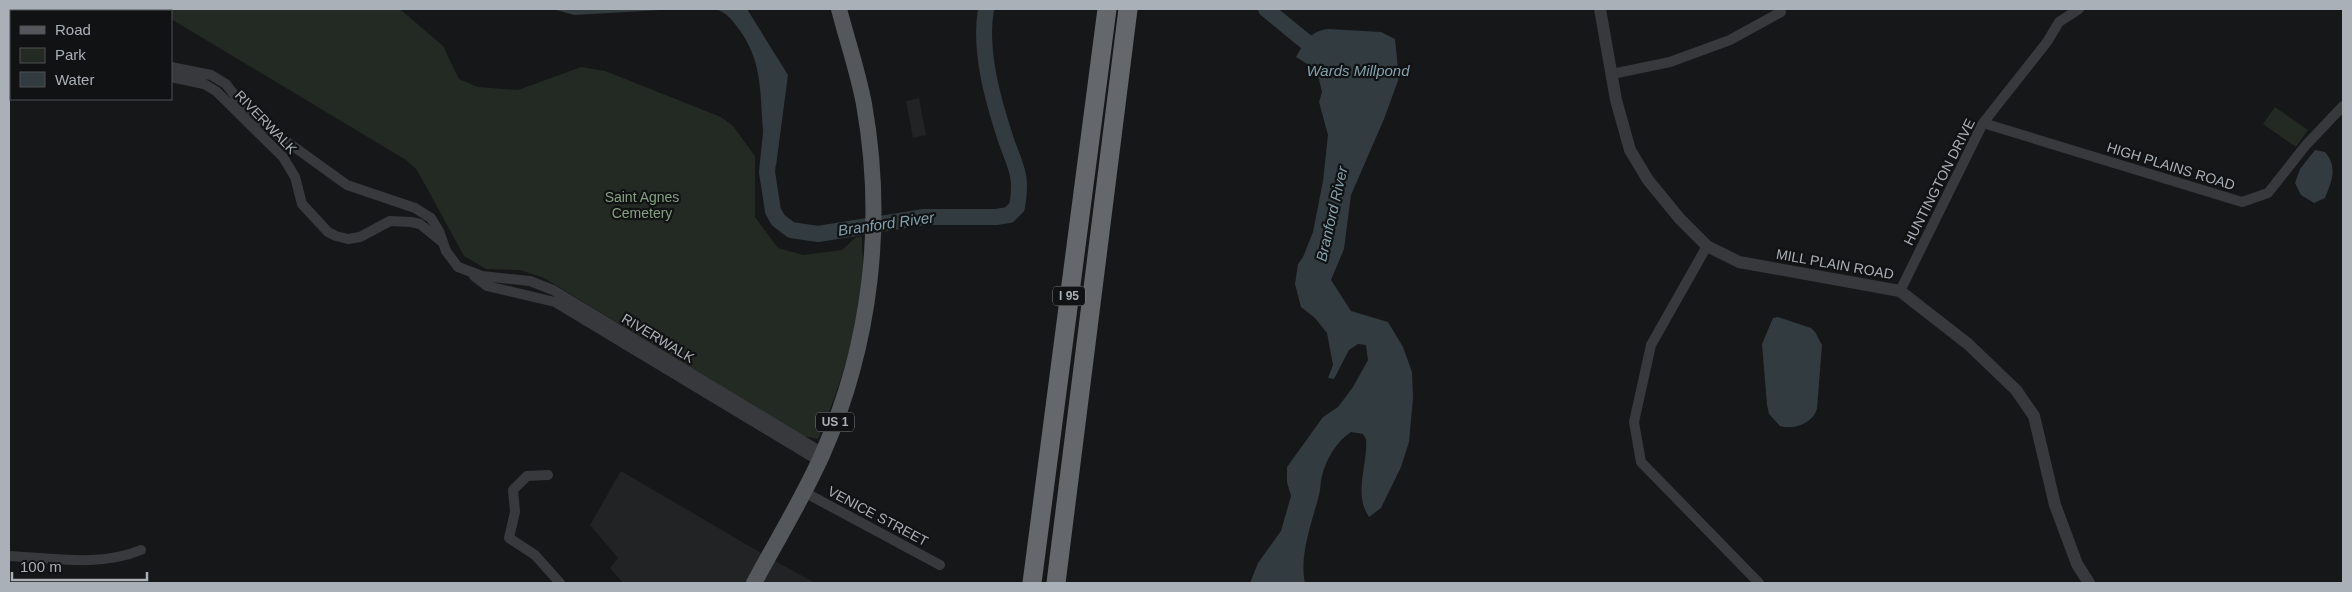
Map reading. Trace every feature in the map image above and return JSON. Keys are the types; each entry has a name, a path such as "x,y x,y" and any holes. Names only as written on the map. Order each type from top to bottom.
{"highway":[{"name":"I 95","path":"1032,583 1108,9"},
{"name":"I 95","path":"1056,583 1128,9"}],"main road":[{"name":"US 1","path":"754,583 821,457 846,391 859,344 871,276 874,208 872,166 864,104 839,9"}],"street":[{"name":"MILL PLAIN ROAD","path":"1600,9 1623,132 1635,160 1675,213 1708,246 1739,262 1900,291 1968,344 2016,390 2034,416 2055,505 2077,564 2088,583"},
{"name":"HUNTINGTON DRIVE","path":"1900,291 1983,123 2047,42 2059,22 2079,9"},
{"path":"1612,74 1670,62 1730,40 1781,12"},
{"name":"RIVERWALK","path":"172,67 211,76 226,84 236,97 268,128 347,185 416,208 431,218 446,251 458,267 482,276 530,281 553,290 821,457"},
{"name":"RIVERWALK","path":"172,78 204,84 222,97 283,157 295,177 302,204 328,232 336,236 348,238 360,237 390,221 411,222 420,224 443,242"},
{"name":"HIGH PLAINS ROAD","path":"1983,123 2242,202 2268,194 2306,145 2343,106"},
{"path":"1708,246 1651,345 1634,422 1641,462 1759,583"},
{"name":"RIVERWALK","path":"470,272 487,286 555,302 821,457"},
{"path":"548,475 527,476 513,490 515,512 509,538 534,555 560,583"},
{"name":"VENICE STREET","path":"804,492 940,565"},
{"path":"9,556 95,560 125,556 141,550"}],"shaded area":[{"path":"919,98 926,135 913,138 906,101"},
{"path":"621,471 815,583 623,583 610,568 618,558 590,525"}],"green space":[{"name":"Saint Agnes Cemetery","path":"400,9 443,46 459,79 478,87 518,90 581,67 605,71 721,117 733,126 755,156 755,217 778,248 803,255 842,250 856,237 862,237 863,278 856,324 840,383 818,439 803,436 544,278 520,270 486,269 464,256 417,170 406,160 172,20 172,10 160,10"},
{"path":"2275,107 2308,130 2296,147 2263,124"}],"water":[{"path":"553,9 678,9 574,15"},
{"path":"714,9 747,9 788,75 776,166 765,146 759,82 752,53 733,21 723,12"},
{"name":"Wards Millpond","path":"1328,29 1381,32 1395,39 1399,78 1384,119 1351,195 1344,249 1331,280 1351,311 1388,322 1403,347 1412,372 1413,398 1409,442 1401,467 1381,508 1369,517 1362,499 1366,439 1363,434 1351,432 1341,440 1326,463 1322,476 1320,493 1305,550 1305,583 1250,583 1258,563 1281,531 1291,496 1287,482 1287,467 1323,417 1338,407 1353,387 1368,360 1366,345 1358,344 1349,350 1334,379 1328,378 1333,365 1327,333 1315,318 1301,307 1295,284 1298,264 1303,257 1313,232 1323,181 1328,135 1319,102 1322,92 1319,79 1312,67 1296,57 1312,35"},
{"path":"2315,150 2325,152 2333,169 2330,186 2325,198 2314,203 2301,195 2295,183 2300,169"},
{"path":"1778,317 1811,328 1822,345 1817,409 1807,422 1791,427 1780,426 1769,414 1767,405 1762,344 1773,318"}],"waterway":[{"name":"Branford River","path":"771,133 767,172 773,211 778,220 791,230 818,234 924,217 996,217 1009,215 1017,207 1019,186 1017,171 1005,137 988,73 984,41 986,9"},
{"name":"Branford River","path":"1266,9 1305,41 1324,50"}]}
